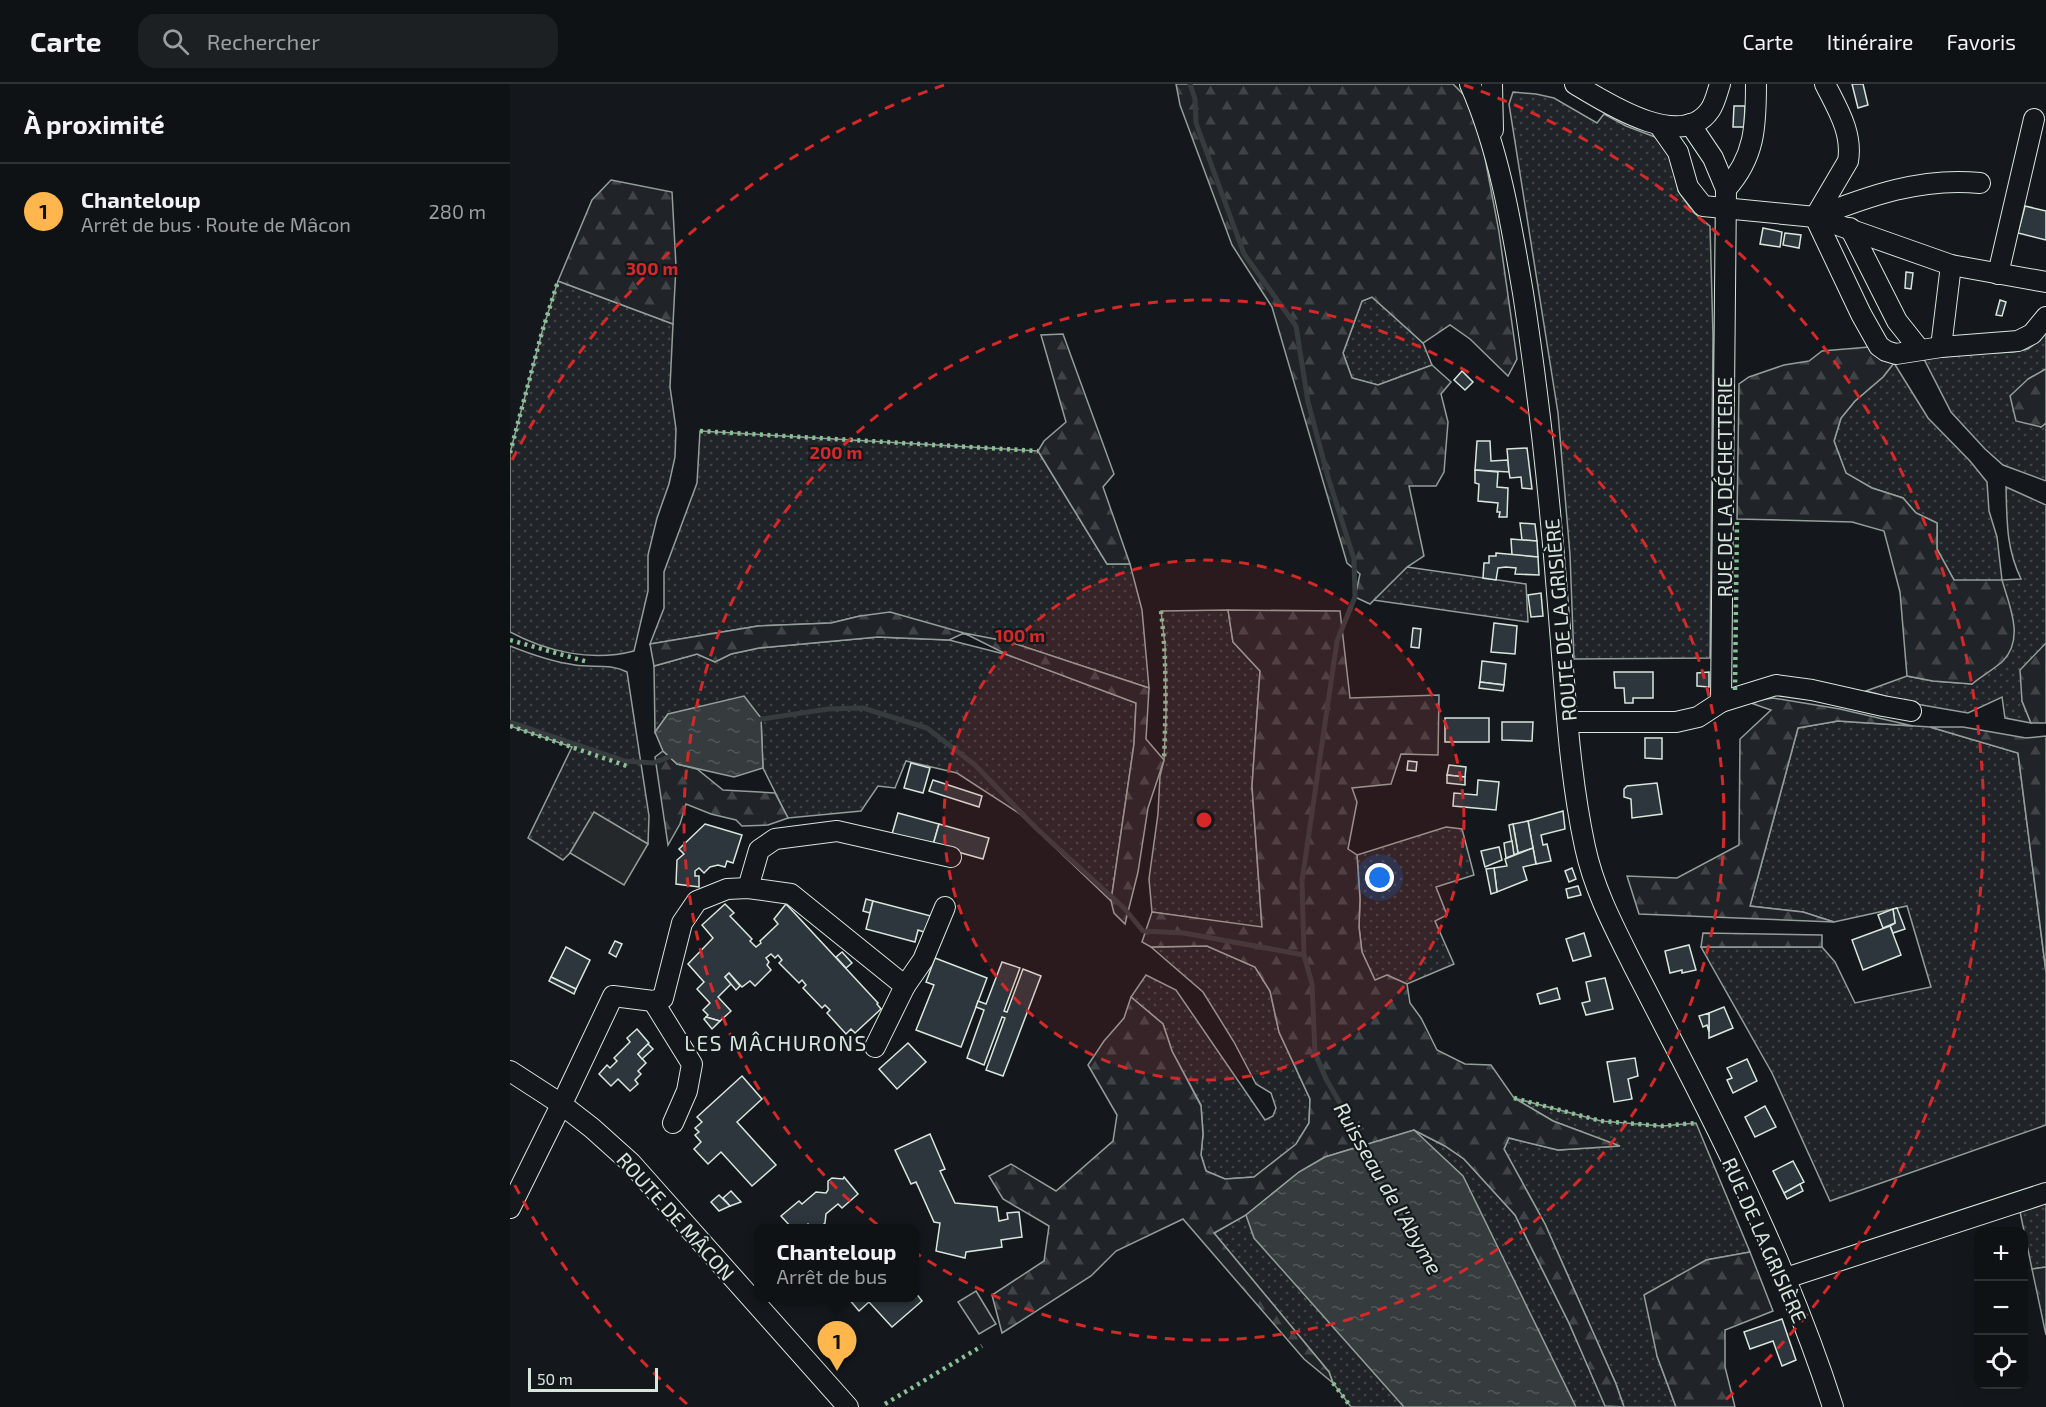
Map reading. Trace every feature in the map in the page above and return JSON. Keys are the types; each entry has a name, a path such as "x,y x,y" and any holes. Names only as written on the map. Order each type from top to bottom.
{"street":[{"name":"ROUTE DE LA GRISIÈRE","path":"1470,84 1493,145 1516,254 1531,344 1552,523 1568,723 1585,850 1602,902 1690,1075"},
{"name":"ROUTE DE LA GRISIÈRE","path":"1492,84 1493,145"},
{"path":"1575,84 1636,118 1659,125 1677,126 1690,124 1701,119 1710,111 1720,84"},
{"path":"1726,199 1749,154 1753,139 1756,84"},
{"path":"1815,217 1848,160 1850,152 1845,126 1824,84"},
{"path":"1998,274 2034,119"},
{"name":"RUE DE LA DÉCHETTERIE","path":"1690,124 1713,159 1726,199 1724,602 1721,702"},
{"path":"1659,125 1678,152 1688,187 1703,206 1726,199 1815,217 1951,265 2046,282"},
{"path":"1815,217 1863,198 1918,185 1957,181 1980,183"},
{"path":"1815,217 1862,314 1879,346 1886,351 1896,354 1941,347 2018,341 2032,334 2046,317"},
{"path":"1850,228 1897,321 1920,350"},
{"path":"1941,347 1951,265"},
{"path":"1568,723 1676,722 1698,717 1721,702 1776,686 1812,690 1911,711"},
{"path":"748,888 759,850 775,839 837,831 951,858"},
{"path":"510,1208 613,996 653,1001 663,998 682,923 697,901 727,889 748,888 792,894 905,986"},
{"path":"875,1047 905,986 923,960 945,907"},
{"path":"653,1001 692,1064 687,1091 673,1123"},
{"name":"ROUTE DE MÂCON","path":"510,1071 561,1104 631,1163 754,1301"},
{"name":"RUE DE LA GRISIÈRE","path":"1690,1075 1786,1278 1833,1407"},
{"path":"1786,1278 2046,1193"},
{"name":"ROUTE DE MÂCON","path":"755,1302 848,1407"}],"green space":[{"path":"1176,84 1453,84 1465,96 1482,142 1499,232 1517,359 1508,376 1470,339 1450,325 1423,343 1372,297 1362,301 1343,353 1352,378 1378,385 1432,365 1451,382 1441,394 1448,422 1444,472 1436,486 1409,486 1424,556 1407,567 1370,604 1355,597 1360,574 1347,563 1272,307 1232,245 1180,105"},
{"path":"1513,92 1554,98 1597,123 1604,114 1626,126 1655,137 1667,150 1674,163 1678,191 1693,212 1710,226 1713,336 1710,658 1574,659 1570,555 1558,413 1509,104"},
{"path":"611,180 672,192 676,266 673,324 558,281 592,200"},
{"path":"558,281 673,324 670,387 676,429 675,457 648,555 648,591 634,651 618,654 586,655 554,650 510,632 510,453"},
{"path":"1372,297 1423,343 1432,365 1378,385 1352,378 1343,353 1362,301"},
{"path":"2046,331 2046,369 2028,379 2041,427 2046,423 2046,481 2003,465 1985,449 1951,412 1924,359 2028,349"},
{"path":"1063,334 1114,474 1103,487 1130,564 1107,564 1038,451 1044,441 1066,422 1041,335"},
{"path":"1869,347 1894,363 1841,418 1834,441 1846,473 1872,488 1903,498 1916,513 1937,523 1937,549 1954,580 2002,580 2013,621 2013,642 2010,652 2003,661 1972,684 1907,676 1900,592 1884,531 1852,522 1737,519 1739,384 1749,377 1784,365 1809,361 1822,351"},
{"path":"1894,363 1928,418 1987,482 1989,511 1997,537 2002,580 2021,579 2010,545 2006,487 2046,505 2046,643 2022,701 2031,723 2005,718 2002,697 1968,713 1916,704 1866,691 1907,676 1972,684 1954,580 1937,549 1937,523 1916,513 1903,498 1872,488 1846,474 1834,441 1841,418"},
{"path":"2046,369 2046,423 2041,427 2016,421 2010,396 2028,379"},
{"path":"700,431 1038,451 1107,564 1130,564 1142,610 1149,688 1010,642 860,616 831,623 758,626 650,644 664,608 664,572 697,483"},
{"path":"1407,567 1526,584 1528,622 1373,600"},
{"path":"1228,610 1233,642 1260,671 1252,786 1262,928 1152,912 1149,879 1158,814 1160,776 1164,760 1166,714 1165,645 1161,611"},
{"path":"1228,610 1340,611 1350,698 1439,695 1438,755 1401,754 1391,784 1352,788 1357,802 1348,849 1357,855 1362,952 1375,980 1387,975 1407,984 1410,1003 1421,1018 1437,1050 1465,1064 1491,1065 1514,1098 1553,1121 1620,1146 1558,1150 1509,1138 1504,1149 1545,1224 1624,1407 1605,1406 1569,1323 1515,1215 1464,1159 1414,1130 1325,1157 1299,1172 1246,1215 1214,1233 1329,1372 1333,1383 1304,1359 1183,1219 1116,1251 1091,1276 1002,1333 992,1295 1044,1261 1049,1226 1003,1199 989,1176 1011,1164 1056,1191 1113,1141 1117,1115 1088,1065 1104,1041 1124,1018 1131,997 1163,1024 1172,1051 1201,1106 1203,1134 1201,1155 1206,1171 1225,1179 1254,1177 1296,1144 1309,1123 1310,1099 1279,1032 1270,991 1255,967 1207,946 1151,947 1142,942 1152,912 1262,927 1252,786 1260,671 1233,642"},
{"path":"890,612 964,633 949,640 878,637 759,648 731,654 715,662 697,654 654,666 650,644 758,626 831,623"},
{"path":"964,633 1010,642 1149,688 1146,739 1164,760 1148,808 1138,872 1125,924 1114,913 1111,901 1134,744 1136,703 1008,655"},
{"path":"878,637 949,640 1008,655 1136,703 1134,744 1111,901 1020,814 957,773 906,761 895,788 878,786 861,811 788,818 763,768 761,718 668,714 655,732 654,666 697,654 715,662 731,654 759,648"},
{"path":"2046,643 2046,723 2031,723 2022,701 2020,670"},
{"path":"510,646 558,662 601,666 627,672 649,816 648,844 594,813 570,853 563,860 528,838 572,747 510,726"},
{"path":"1773,698 1840,709 1913,726 1838,721 1798,728 1750,906 1803,912 1834,922 1639,914 1627,876 1677,878 1739,845 1740,739 1771,710 1748,702"},
{"path":"1838,721 1930,727 2018,753 2046,972 2046,1125 1830,1201 1772,1073 1701,947 1822,947 1835,962 1855,1003 1931,987 1907,906 1834,922 1803,912 1750,906 1798,728"},
{"path":"1930,727 1963,727 2026,738 2046,736 2046,972 2018,753"},
{"path":"663,751 677,764 697,769 723,790 775,793 788,818 768,825 742,826 736,820 711,814 686,804 680,824 668,845 655,757"},
{"path":"1446,827 1462,829 1474,875 1436,887 1447,915 1435,921 1454,964 1407,984 1387,975 1375,981 1362,952 1357,855"},
{"path":"1703,933 1822,935 1822,947 1701,947"},
{"path":"1207,946 1255,967 1270,991 1279,1032 1310,1099 1309,1123 1296,1145 1254,1177 1225,1179 1206,1171 1201,1155 1203,1134 1201,1105 1172,1051 1163,1024 1131,997 1146,975 1176,990 1265,1120 1273,1116 1276,1108 1271,1093 1256,1084 1234,1042 1203,992 1151,947"},
{"path":"1514,1098 1601,1121 1662,1126 1696,1123 1750,1252 1706,1260 1657,1356 1676,1407 1624,1407 1545,1224 1504,1149 1509,1138 1558,1150 1618,1146 1553,1121"},
{"path":"1414,1130 1464,1159 1515,1215 1569,1323 1606,1407 1351,1407 1333,1383 1329,1372 1214,1233 1246,1215 1268,1195"},
{"path":"2046,1201 2046,1267 2032,1269 2028,1250 2028,1227 2023,1227 2019,1207"},
{"path":"1750,1252 1773,1311 1725,1330 1725,1367 1735,1407 1676,1407 1657,1356 1644,1295 1706,1260"},
{"path":"2046,1267 2046,1335 2032,1269"},
{"path":"976,1291 996,1324 979,1334 958,1302"}],"shaded area":[{"path":"594,812 648,844 624,885 570,853"}],"water":[{"path":"744,696 761,718 763,768 734,777 677,764 663,751 655,732 668,714"},
{"name":"Ruisseau de l'Abyme","path":"1414,1130 1463,1176 1576,1407 1404,1407 1254,1238 1246,1215 1299,1172 1325,1157"}],"building":[{"path":"1852,84 1863,84 1868,105 1858,108"},
{"path":"1734,106 1745,106 1744,127 1733,127"},
{"path":"2025,206 2046,211 2046,240 2018,233"},
{"path":"1763,228 1782,232 1780,247 1760,244"},
{"path":"1785,233 1801,235 1799,248 1783,245"},
{"path":"1906,272 1913,273 1911,289 1905,288"},
{"path":"2000,300 2006,302 2002,316 1996,315"},
{"path":"1462,371 1473,382 1465,390 1454,380"},
{"path":"1477,441 1490,441 1491,461 1508,460 1509,472 1475,470"},
{"path":"1527,448 1532,489 1522,488 1521,477 1510,478 1509,472 1507,449"},
{"path":"1475,470 1498,472 1497,487 1508,488 1507,517 1499,517 1498,503 1478,501 1479,484 1475,483"},
{"path":"1520,523 1535,524 1537,541 1522,540"},
{"path":"1511,539 1537,541 1538,557 1512,555"},
{"path":"1496,553 1538,557 1539,575 1515,574 1516,568 1506,567 1498,568 1496,580 1483,578 1484,563 1489,563 1489,556 1496,556"},
{"path":"1541,593 1543,616 1531,617 1528,595"},
{"path":"1494,623 1517,626 1515,654 1491,652"},
{"path":"1413,628 1421,629 1419,648 1411,647"},
{"path":"1482,661 1506,664 1504,685 1480,682"},
{"path":"1614,672 1653,672 1653,698 1633,698 1633,703 1625,703 1624,688 1615,688"},
{"path":"1709,672 1709,687 1697,686 1697,673"},
{"path":"1480,682 1504,685 1503,691 1479,688"},
{"path":"1445,718 1489,718 1489,742 1445,742"},
{"path":"1502,722 1533,722 1532,741 1502,740"},
{"path":"1645,738 1662,738 1662,759 1645,758"},
{"path":"1408,761 1417,762 1416,771 1407,770"},
{"path":"911,763 930,768 923,793 904,788"},
{"path":"1449,765 1466,767 1465,777 1447,775"},
{"path":"1447,775 1465,777 1465,785 1447,783"},
{"path":"933,780 982,796 979,807 929,791"},
{"path":"1478,780 1499,782 1496,810 1453,806 1454,793 1477,795"},
{"path":"1657,783 1662,814 1632,818 1631,799 1624,797 1624,789 1627,786"},
{"path":"1563,811 1565,829 1541,835 1543,845 1547,844 1551,861 1536,864 1528,821"},
{"path":"898,813 939,824 933,845 892,834"},
{"path":"1528,821 1533,848 1518,853 1513,824"},
{"path":"705,824 742,835 733,863 727,861 725,867 718,865 710,867 704,873 699,868 695,871 695,876 699,876 699,887 676,884 677,860 684,854 679,849"},
{"path":"939,824 989,838 983,859 933,845"},
{"path":"1513,824 1518,853 1514,855 1509,825"},
{"path":"1512,841 1514,855 1506,858 1504,843"},
{"path":"1499,847 1502,860 1485,867 1481,851"},
{"path":"1533,848 1536,864 1523,867 1527,880 1497,892 1494,868 1507,866 1505,859"},
{"path":"1494,868 1497,892 1491,894 1486,869"},
{"path":"1572,868 1576,879 1569,882 1565,871"},
{"path":"1578,886 1581,895 1568,898 1566,889"},
{"path":"866,899 873,901 870,913 863,911"},
{"path":"873,901 931,916 927,933 918,930 915,942 866,929"},
{"path":"725,904 734,913 730,916 752,939 750,941 756,947 778,924 774,919 786,904 878,1003 881,1009 855,1033 851,1029 846,1034 827,1013 830,1010 825,1005 822,1008 803,988 806,985 802,980 799,983 779,963 782,960 778,955 775,958 771,954 766,958 771,970 755,986 750,981 742,987 729,973 725,977 731,984 718,997 731,1011 720,1021 706,1017 708,1015 703,1010 710,1003 697,989 704,982 688,964 713,938 702,925"},
{"path":"1897,908 1905,929 1893,933 1890,926 1895,923 1893,909"},
{"path":"1893,909 1895,923 1883,928 1878,915"},
{"path":"1890,926 1901,955 1863,970 1852,940"},
{"path":"1584,933 1591,956 1573,961 1566,939"},
{"path":"615,941 622,944 616,957 609,953"},
{"path":"1689,945 1696,970 1670,973 1665,951"},
{"path":"566,947 590,960 576,989 551,977"},
{"path":"842,952 852,963 846,968 836,957"},
{"path":"935,958 987,978 961,1047 916,1030 934,985 926,982"},
{"path":"1002,962 1020,968 1004,1011 1007,1012 1023,969 1041,976 1003,1076 986,1070 1005,1018 1002,1017 984,1065 967,1058 984,1010 976,1007 978,1001 986,1004"},
{"path":"729,973 740,986 736,990 725,977"},
{"path":"551,977 576,989 574,994 549,981"},
{"path":"1605,978 1613,1009 1586,1015 1582,1003 1590,1001 1586,982"},
{"path":"1557,988 1560,999 1540,1004 1537,994"},
{"path":"1724,1007 1733,1028 1709,1038 1709,1013"},
{"path":"1709,1013 1709,1032 1707,1025 1703,1027 1699,1016"},
{"path":"706,1017 720,1021 712,1029 704,1019"},
{"path":"637,1029 649,1043 638,1054 646,1063 638,1071 641,1074 635,1080 638,1084 630,1091 618,1079 611,1086 599,1074 607,1065 610,1068 617,1061 614,1058 630,1042 627,1038"},
{"path":"908,1043 926,1062 897,1089 879,1069"},
{"path":"648,1044 653,1049 642,1059 638,1054"},
{"path":"1635,1058 1638,1076 1628,1079 1632,1099 1614,1102 1607,1062"},
{"path":"1747,1059 1757,1081 1733,1093 1727,1080 1732,1078 1727,1068"},
{"path":"742,1076 762,1099 737,1122 776,1165 752,1186 721,1152 708,1164 694,1149 701,1142 695,1135 699,1132 695,1128 702,1122 697,1117"},
{"path":"1765,1106 1776,1127 1755,1137 1745,1117"},
{"path":"930,1134 945,1169 940,1171 955,1203 997,1207 999,1221 1008,1219 1007,1213 1019,1212 1022,1237 1001,1240 1002,1247 966,1252 965,1258 936,1251 940,1223 934,1222 916,1182 911,1184 895,1150"},
{"path":"1793,1161 1804,1182 1784,1193 1773,1171"},
{"path":"844,1177 858,1194 842,1208 838,1204 826,1214 824,1224 788,1224 781,1216 799,1201 802,1204 816,1192 826,1193 828,1181 832,1178 843,1179"},
{"path":"1800,1184 1803,1191 1787,1199 1784,1193"},
{"path":"731,1191 741,1202 730,1206 723,1198"},
{"path":"719,1195 730,1206 719,1211 711,1202"},
{"path":"919,1297 922,1301 892,1327 869,1302 919,1302"},
{"path":"851,1302 869,1302 859,1311"},
{"path":"1782,1319 1796,1360 1782,1366 1773,1341 1750,1349 1744,1332"}],"waterway":[{"name":"Ruisseau de l'Abyme","path":"1190,84 1195,99 1196,123 1244,254 1296,326 1308,402 1328,477 1354,559 1355,597 1337,641 1302,881 1304,955 1312,984 1315,1053 1326,1079 1366,1152"},
{"path":"756,720 828,709 863,708 927,728 975,765 1036,828 1124,908 1143,931 1184,933 1304,955"},
{"path":"510,722 625,761 653,763 674,755"}],"hedge":[{"path":"510,453 558,281"},
{"path":"700,431 1038,451"},
{"path":"1735,690 1737,519"},
{"path":"1161,611 1166,685 1164,760"},
{"path":"510,640 588,662"},
{"path":"510,726 627,766"},
{"path":"1514,1098 1601,1121 1662,1126 1696,1123"},
{"path":"885,1404 982,1346"},
{"path":"1333,1383 1351,1407"}],"place":[{"name":"Chanteloup","path":"837,1371"}],"district":[{"name":"LES MÂCHURONS","path":"776,1042"}]}
